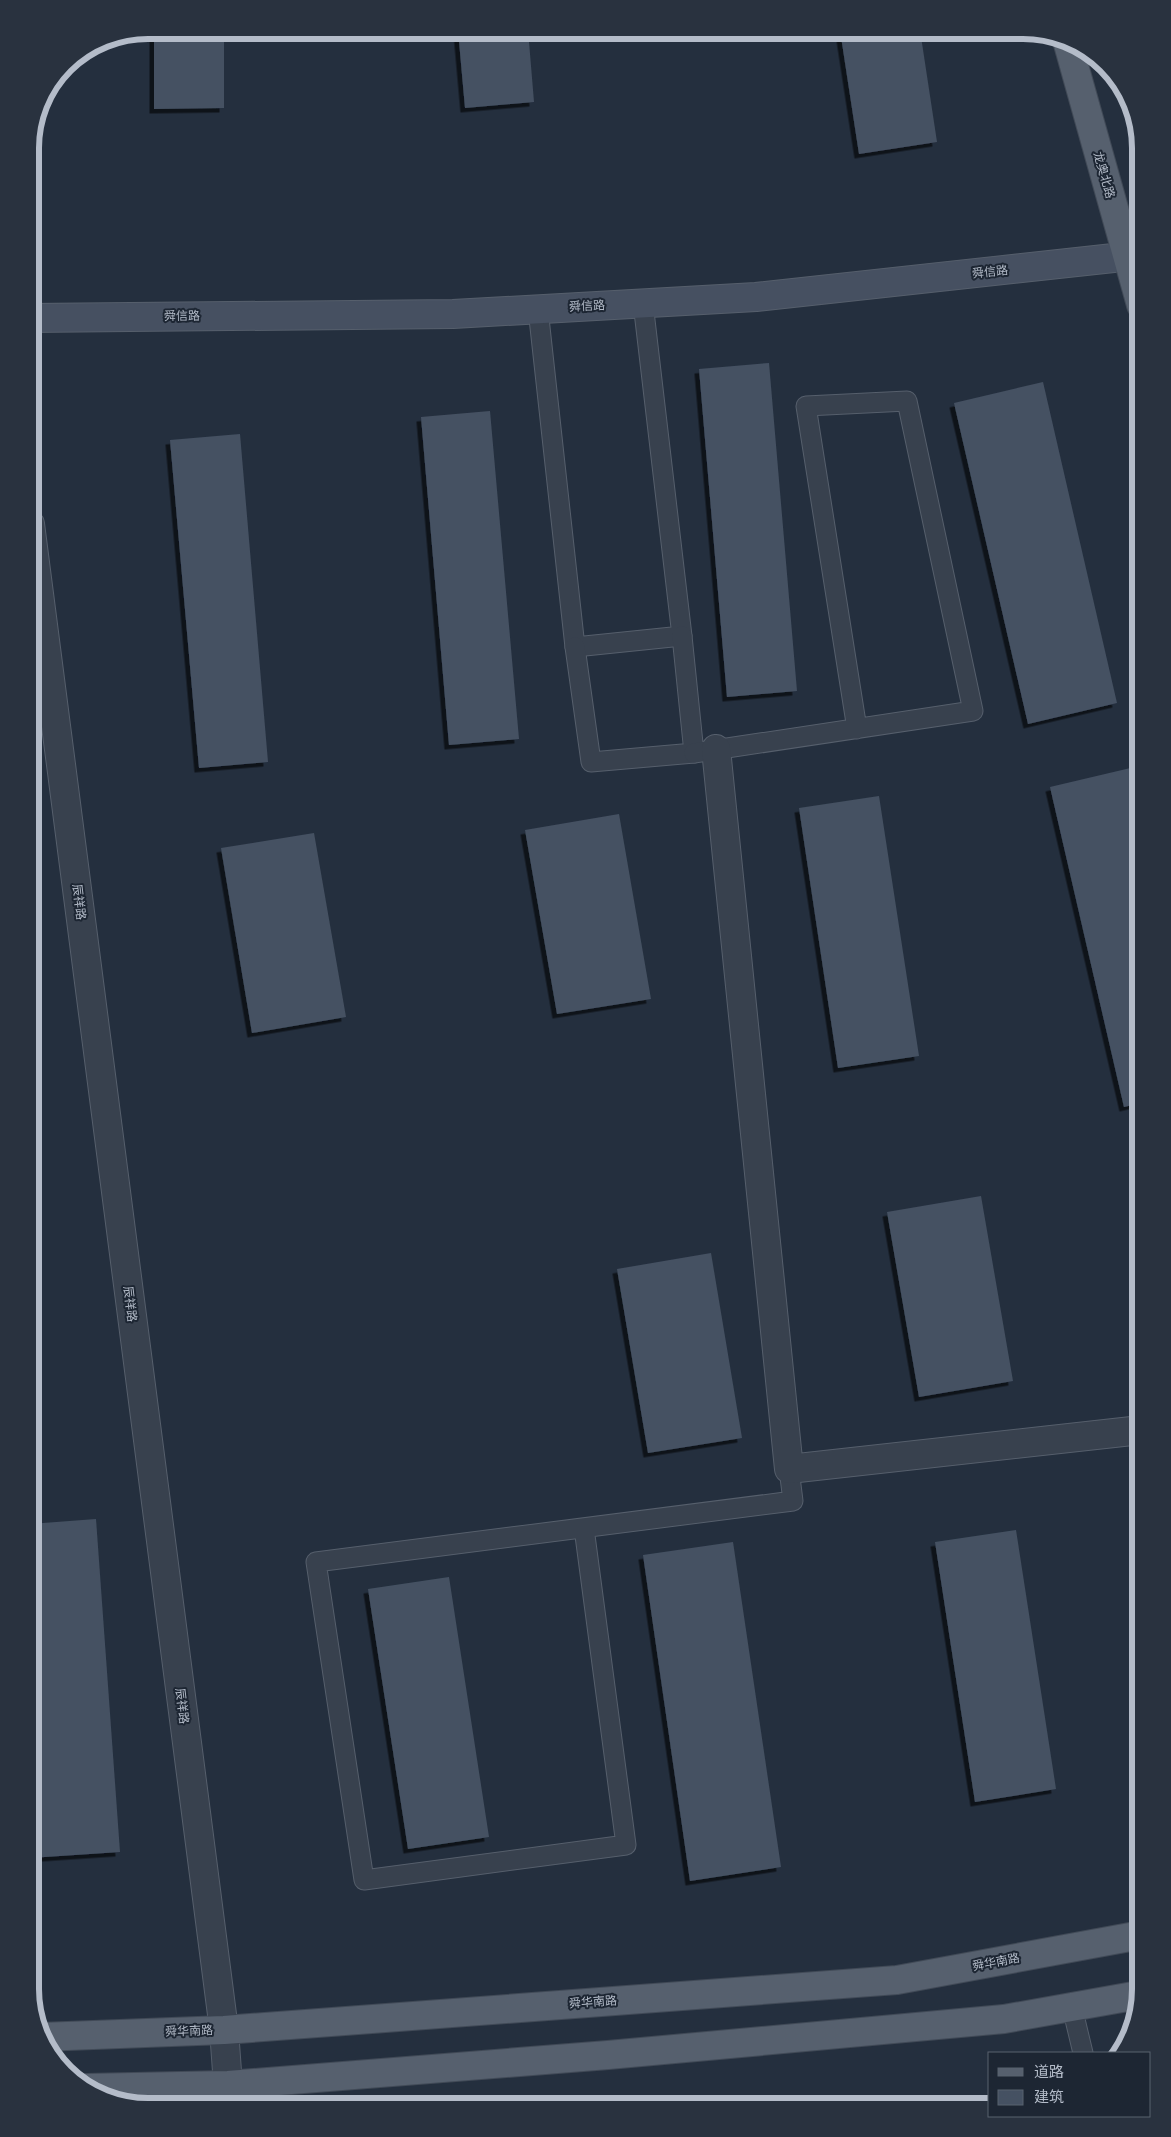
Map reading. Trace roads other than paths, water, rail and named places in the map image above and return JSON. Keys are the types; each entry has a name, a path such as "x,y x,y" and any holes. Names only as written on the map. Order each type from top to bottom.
{"main road":[{"name":"龙奥北路","path":"1070,49 1132,247"},
{"name":"舜华南路","path":"50,2037 224,2030 897,1980 1132,1937"},
{"path":"101,2088 228,2085 608,2055 1004,2019 1131,1996"}],"street":[{"name":"舜信路","path":"39,318 453,314 756,297 1132,257"},
{"name":"辰祥路","path":"39,594 224,2030 228,2085"},
{"path":"705,751 789,1469 1132,1431"}],"lane":[{"path":"643,303 682,636 705,751"},
{"path":"538,309 575,647 591,762 705,751 973,711 907,401 806,406 857,728"},
{"path":"575,647 682,636"},
{"path":"584,1528 626,1845 364,1880 316,1562 793,1501 789,1469"},
{"path":"1072,2007 1083,2052"}]}
